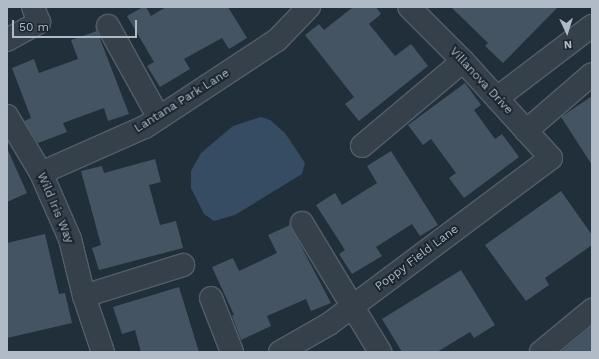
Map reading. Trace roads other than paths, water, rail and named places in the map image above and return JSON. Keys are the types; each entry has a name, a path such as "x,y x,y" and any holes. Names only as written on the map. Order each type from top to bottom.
{"lane":[{"path":"7,40 39,22 33,7"},
{"name":"Lantana Park Lane","path":"41,173 145,127 277,40 309,7"},
{"name":"Villanova Drive","path":"409,7 463,61 551,158"},
{"path":"108,26 159,118"},
{"path":"497,98 585,32"},
{"path":"362,146 463,61"},
{"path":"526,130 592,74"},
{"name":"Wild Iris Way","path":"7,116 41,173 70,239 84,296 104,352"},
{"name":"Poppy Field Lane","path":"280,352 329,324 551,158"},
{"path":"302,223 351,308 380,352"},
{"path":"84,296 183,265"},
{"path":"211,298 232,352"},
{"path":"541,352 592,310"}],"water":[{"path":"261,117 270,120 285,133 305,163 302,174 235,215 214,221 204,214 191,188 191,171 201,153 233,126"}]}
